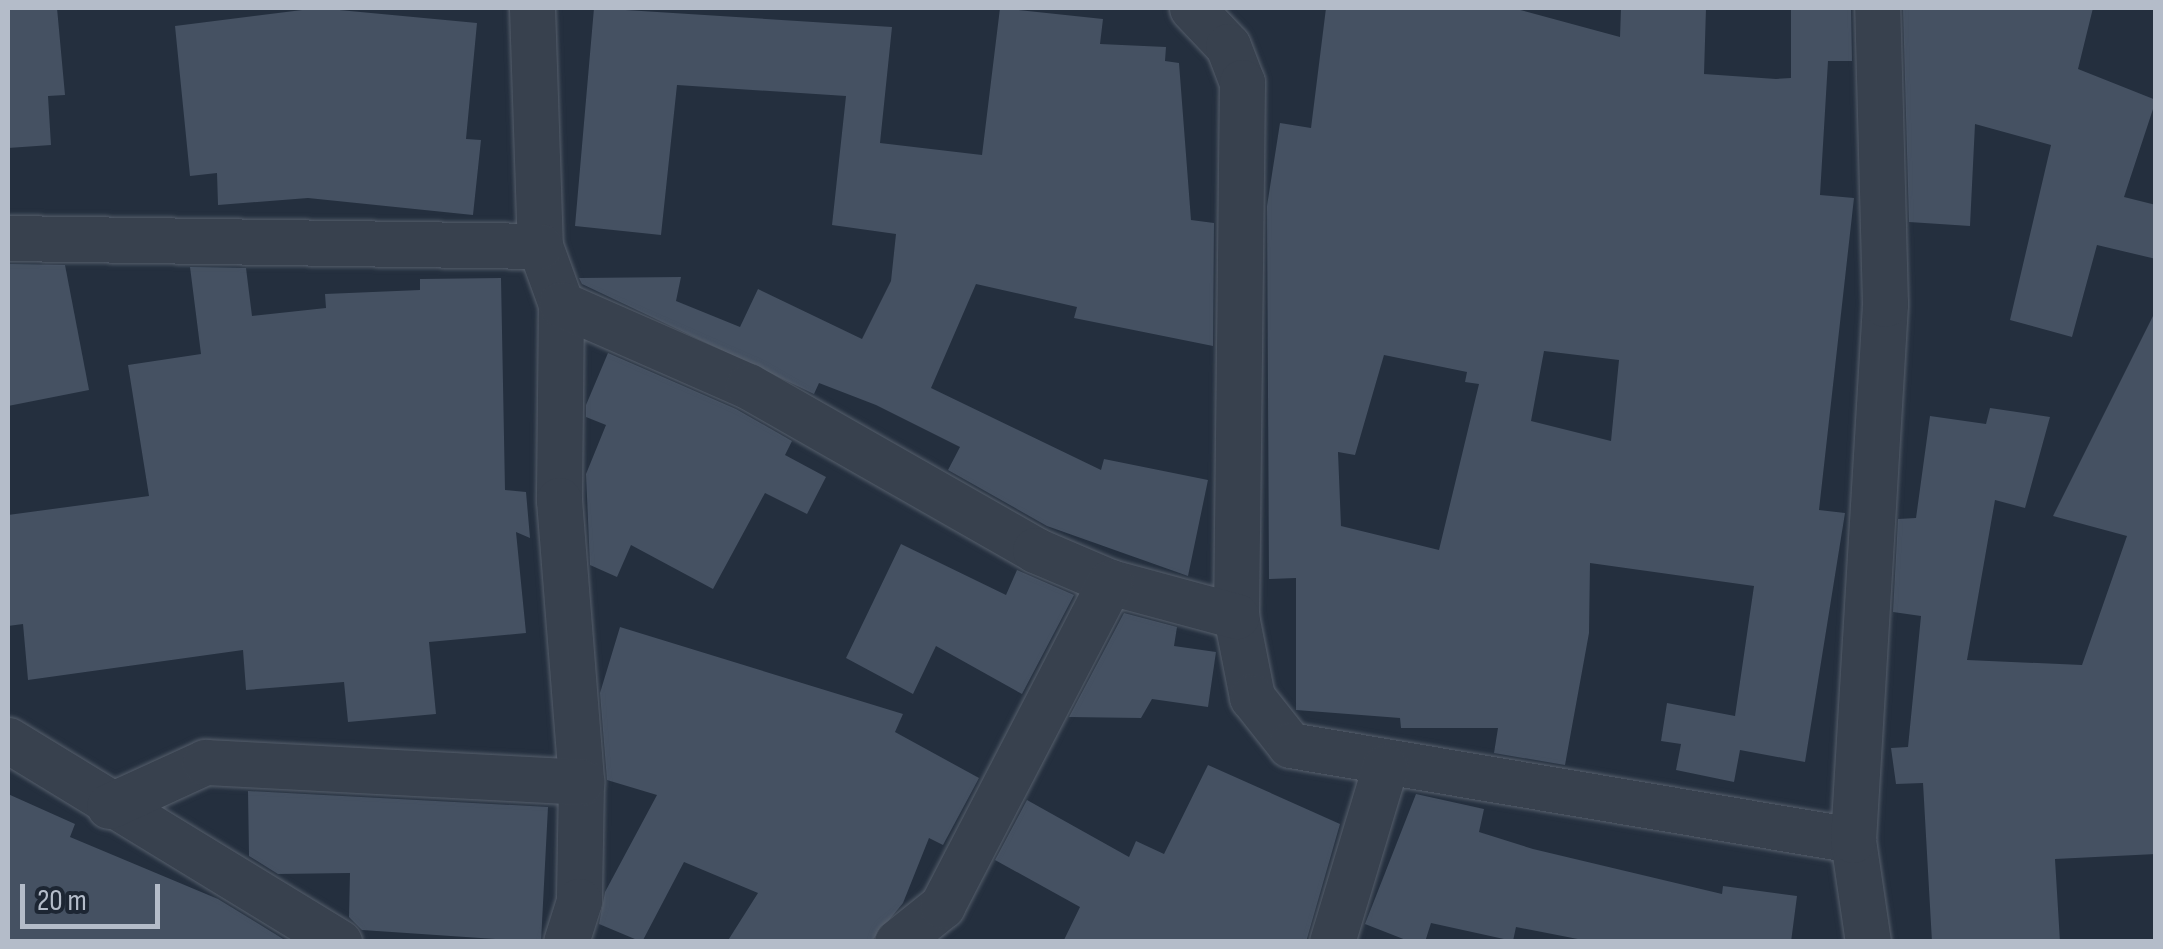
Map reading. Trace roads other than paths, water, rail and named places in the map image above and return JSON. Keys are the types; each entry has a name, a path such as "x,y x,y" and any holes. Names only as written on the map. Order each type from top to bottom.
{"street":[{"path":"532,8 540,246 561,304 558,500 581,782 579,901 566,942"},
{"path":"1192,8 1228,46 1242,82 1236,616 1252,697 1290,745 1386,767 1852,840"},
{"path":"1868,942 1852,840 1885,304 1877,8"},
{"path":"8,238 540,246"},
{"path":"561,304 748,386 1036,550 1110,582 1236,616"},
{"path":"897,942 942,906 1110,582"},
{"path":"8,740 109,806 339,942"},
{"path":"109,806 206,762 581,782"},
{"path":"1332,942 1386,767"}]}
